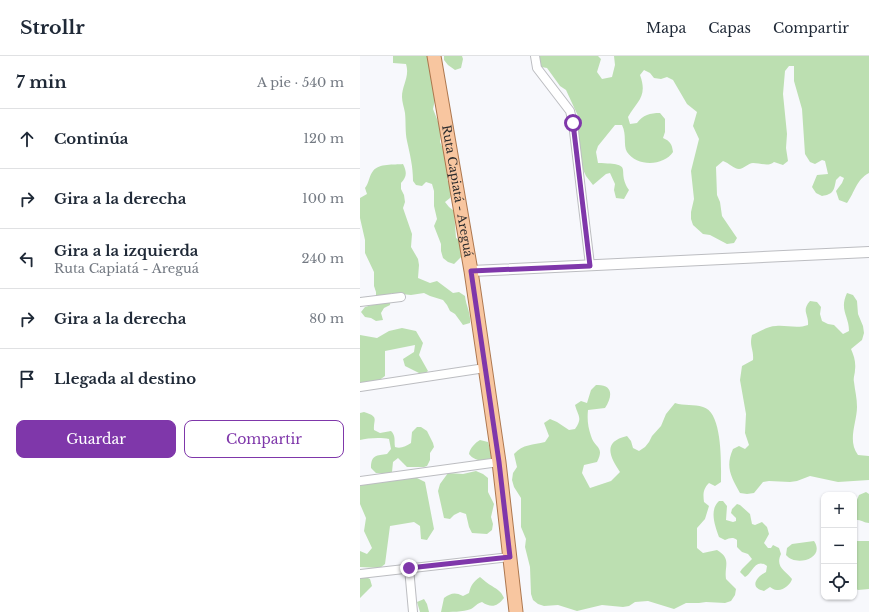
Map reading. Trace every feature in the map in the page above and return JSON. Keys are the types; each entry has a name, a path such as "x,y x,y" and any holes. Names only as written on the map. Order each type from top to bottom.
{"main road":[{"name":"Ruta Capiatá - Areguá","path":"434,56 471,271 499,462 516,612"}],"street":[{"path":"535,56 537,68 570,111 573,123 590,266"},
{"path":"471,271 869,252"},
{"path":"360,302 401,297"},
{"path":"360,387 485,368"},
{"path":"360,481 499,462"},
{"path":"360,574 510,557"},
{"path":"409,568 413,612"}],"green space":[{"path":"393,56 431,56 437,90 433,109 441,129 440,142 451,167 447,179 452,191 450,198 445,202 454,211 456,238 462,242 464,254 454,264 443,258 441,244 434,226 437,219 432,184 426,182 422,186 416,185 413,181 412,165 406,138 405,113 402,99 407,69 406,64 393,63"},
{"path":"444,56 462,56 463,59 461,68 455,70 444,60"},
{"path":"532,56 598,56 601,59 597,72 602,79 612,77 615,65 614,56 869,56 869,173 858,183 847,203 839,200 836,191 844,178 840,176 836,180 834,189 831,193 822,196 816,193 812,187 817,175 828,174 825,161 822,160 815,164 810,162 805,154 802,109 794,81 794,66 789,66 785,71 783,94 788,161 783,165 774,162 767,165 751,163 739,169 723,161 716,167 717,195 720,202 722,216 737,238 734,243 727,244 710,235 703,234 693,225 691,219 694,199 691,171 699,139 693,126 697,112 687,104 673,80 667,77 661,79 654,78 650,73 644,70 640,75 643,89 642,94 628,117 630,124 637,123 647,115 660,113 665,119 665,132 663,138 670,143 673,149 673,152 669,157 650,163 631,157 625,146 622,125 615,125 598,146 596,152 598,163 617,165 621,166 623,169 625,183 629,190 624,199 616,198 614,190 615,184 610,173 606,174 593,185 586,176 580,163 574,140 578,116 566,90 560,86 547,68 536,66 531,62"},
{"path":"403,164 406,174 401,183 401,189 405,202 403,208 412,234 411,247 418,259 418,278 430,283 437,281 453,293 459,292 465,296 470,316 470,323 463,325 455,314 450,311 443,300 424,293 411,295 391,293 390,305 384,308 381,313 383,320 376,321 365,317 361,312 365,307 372,305 376,299 376,292 374,286 374,272 365,253 365,240 360,218 360,198 367,194 365,188 376,168"},
{"path":"847,293 853,295 857,301 858,314 864,333 862,340 851,349 855,362 854,380 857,407 853,431 853,444 858,455 869,456 869,480 838,482 810,476 790,482 763,482 754,493 740,493 730,472 729,461 733,449 739,446 745,449 749,445 745,433 746,414 740,380 742,366 753,360 751,342 752,335 773,326 800,327 808,325 806,307 810,301 817,302 821,307 820,314 822,321 834,325 843,334 849,331 844,309"},
{"path":"402,328 416,331 423,343 419,355 428,371 423,375 405,366 403,359 414,352 415,345 385,351 385,376 374,384 360,384 360,335 377,338 389,331"},
{"path":"596,385 606,386 610,392 610,395 608,404 605,408 588,410 588,426 590,433 600,450 597,462 584,465 582,473 590,488 611,481 620,472 611,456 610,451 614,442 627,436 631,441 633,448 639,451 645,447 661,426 666,414 675,403 703,407 710,411 714,418 720,440 721,482 715,486 709,483 705,490 704,502 709,506 705,519 697,528 697,548 703,553 717,550 724,556 726,560 726,579 736,589 735,595 731,601 725,603 686,603 674,609 648,601 635,602 629,606 623,607 602,605 577,611 558,605 544,606 533,600 531,594 530,567 525,547 526,539 521,527 521,498 514,487 512,480 513,473 517,467 514,454 521,448 532,444 545,442 549,436 544,423 550,419 569,430 575,429 579,419 575,405 581,401 587,403 591,390"},
{"path":"364,412 374,417 374,430 380,433 391,431 393,433 395,447 397,448 411,443 412,432 417,427 421,427 427,431 434,447 430,453 430,460 427,466 407,467 398,458 393,462 392,472 389,474 376,473 371,468 373,458 375,456 387,454 391,449 389,439 374,438 360,440 360,413"},
{"path":"480,440 488,442 493,458 490,460 480,460 469,454 473,446"},
{"path":"476,471 488,478 488,492 494,504 491,517 493,524 492,530 487,534 472,533 466,514 460,512 450,519 444,518 438,491 440,484 448,473 463,474"},
{"path":"413,476 425,482 434,529 427,540 421,539 420,526 414,522 390,526 385,564 380,568 360,567 360,551 367,554 372,548 364,531 366,518 360,504 360,485 372,480 393,481"},
{"path":"866,492 869,494 869,523 857,520 857,500 859,495"},
{"path":"719,501 723,501 727,506 726,520 733,522 736,521 736,518 731,513 732,509 737,504 750,514 752,524 755,525 762,522 767,527 769,534 764,543 768,548 771,548 773,545 779,548 781,554 779,558 780,565 792,579 786,587 779,590 775,590 770,587 764,591 759,590 755,585 757,579 766,572 767,566 763,564 759,564 754,567 745,577 740,572 752,559 748,554 742,552 737,547 737,540 734,538 725,540 719,537 714,518 714,509"},
{"path":"814,541 817,547 813,557 802,561 790,559 786,555 787,548 792,544"},
{"path":"857,541 869,541 869,589 858,590"},
{"path":"360,574 370,579 372,586 360,598"},
{"path":"480,577 498,590 504,598 494,606 482,602 468,610 441,612 444,598 453,594 463,596 469,593 473,584"},
{"path":"424,599 429,612 420,612 417,602"}],"route":[{"path":"409,568 510,557 499,462 471,271 590,266 573,123"}]}
